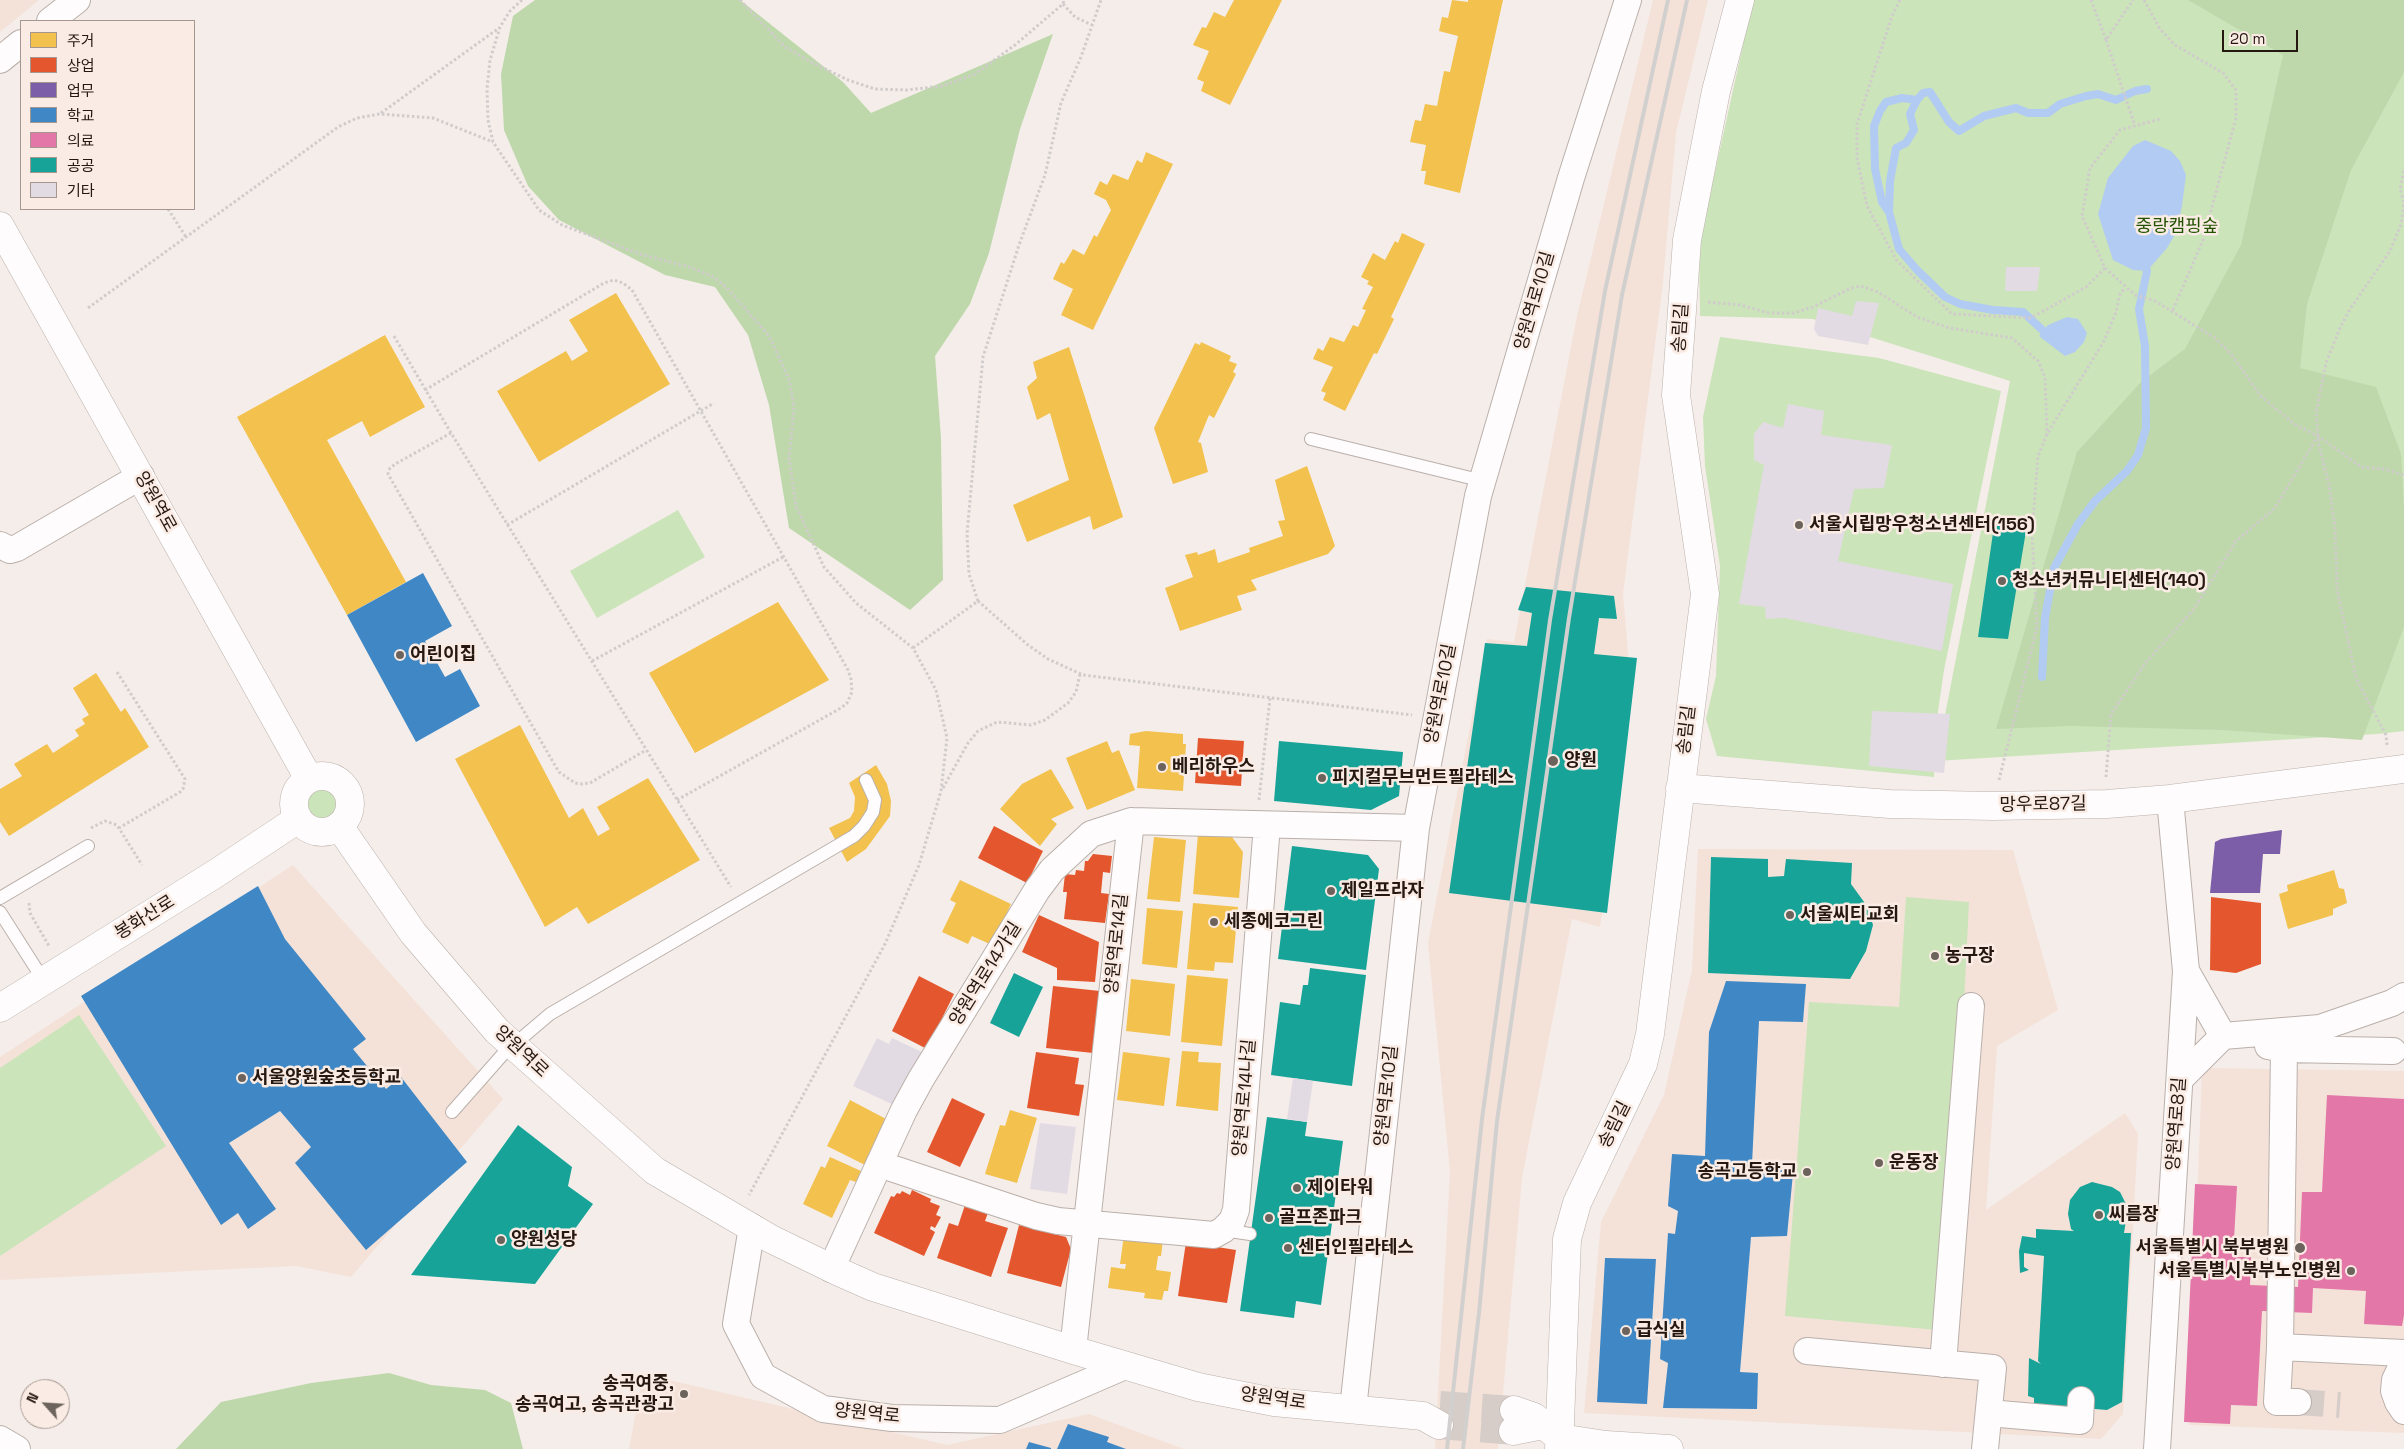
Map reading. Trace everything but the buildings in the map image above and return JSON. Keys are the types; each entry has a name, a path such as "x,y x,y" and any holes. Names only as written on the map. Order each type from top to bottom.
{"street":[{"path":"51,20 77,0"},
{"name":"양원역로10길","path":"1353,1409 1416,828 1478,496 1571,178 1628,0"},
{"name":"송림길","path":"1554,1437 1567,1238 1584,1188 1643,1064 1650,1034 1705,594 1676,395 1687,240 1716,91 1740,0"},
{"path":"0,60 20,44"},
{"name":"양원역로","path":"0,226 309,779"},
{"path":"0,545 10,550 17,548 141,476"},
{"name":"망우로87길","path":"1680,788 1890,804 1993,806 2107,804 2170,799 2397,770"},
{"path":"318,776 336,779 348,793 349,811 339,826 322,832 294,822 294,801 297,792 309,779 318,776"},
{"name":"양원역로8길","path":"2156,1449 2186,971 2170,799"},
{"path":"1131,821 1416,828"},
{"name":"양원역로14가길","path":"831,1269 879,1164 921,1079 1052,870 1091,834 1131,821"},
{"name":"양원역로14길","path":"1073,1350 1131,821"},
{"name":"봉화산로","path":"0,1008 215,874 294,822"},
{"name":"양원역로14나길","path":"1223,1230 1232,1221 1236,1210 1262,825"},
{"name":"양원역로","path":"339,826 413,933 485,1018 655,1171 752,1227 831,1269 873,1287 1125,1366 1198,1386 1274,1402 1434,1415"},
{"path":"2186,971 2223,1036 2284,1049 2393,1051"},
{"path":"2180,1079 2223,1036 2320,1028 2404,996"},
{"path":"1943,1364 1971,1006"},
{"path":"2284,1049 2280,1347 2277,1402 2298,1402"},
{"path":"879,1164 1036,1216 1058,1221 1214,1235 1223,1230"},
{"name":"양원역로","path":"752,1227 736,1324 763,1376 823,1410 892,1418 1000,1420 1125,1366"},
{"path":"2280,1347 2404,1353"},
{"path":"1807,1351 1993,1368 1985,1449"},
{"path":"2404,1362 2394,1380 2394,1391 2404,1411"},
{"path":"1989,1413 2080,1421 2081,1400"},
{"path":"1514,1420 1531,1416 1554,1437 1607,1447 1668,1449"},
{"path":"0,1440 17,1449"}],"lane":[{"path":"1311,439 1483,481"},
{"path":"452,1112 513,1045 550,1014 854,836 864,826 873,812 875,800 866,780"},
{"path":"0,898 88,846"},
{"path":"0,912 44,981"},
{"path":"1223,1230 1250,1234"}],"path":[{"path":"522,0 510,11 500,28 490,60 487,89 488,120 492,142 539,210 562,225 640,254 689,267 712,276 727,288 769,336 789,379 794,406 789,459 796,506 824,568 856,603 913,648 936,690 947,738 941,791 919,864 885,944 748,1198"},
{"path":"740,0 785,47 848,80 875,89 907,90 942,86 975,74 1015,45 1064,2 1075,17 1092,25"},
{"path":"1101,0 1061,103 1044,175 983,357 967,534 970,574 978,601 1034,649 1065,668 1080,674 1100,678 1420,716"},
{"path":"1900,0 1892,16 1857,124 1857,158 1867,206 1897,261 1952,314 2031,318 2086,287 2105,268"},
{"path":"2091,0 2135,126"},
{"path":"2106,40 2133,0"},
{"path":"2144,0 2160,29 2174,45 2223,73 2236,90 2236,118 2204,240 2172,312"},
{"path":"380,114 500,28"},
{"path":"88,308 338,127 358,118 380,114 432,118 492,142"},
{"path":"2160,119 2120,130 2090,168 2082,216 2105,268 2135,295 2155,301 2215,338 2231,354 2261,396 2294,424 2318,436 2361,467 2404,475"},
{"path":"2397,770 2386,735 2356,678 2338,589 2335,528 2329,485 2318,436 2316,413 2326,363 2350,309 2390,251 2401,224 2404,203 2400,189 2404,170"},
{"path":"169,210 186,237"},
{"path":"425,390 604,284 614,280 623,283 632,290 848,670 852,692 847,702 841,708 677,800"},
{"path":"1683,298 1740,305 1769,313 1794,313 1813,307 1850,288 1861,286 1878,292 1916,318 1949,328 2012,338 2038,361 2045,377 2047,434"},
{"path":"1998,788 2037,626 2032,534 2038,456 2047,434 2104,341 2116,312 2120,294 2125,288"},
{"path":"394,336 507,525 741,902"},
{"path":"507,525 714,403"},
{"path":"451,433 397,463 390,468 388,474 559,772 575,782 590,783 646,750"},
{"path":"2107,804 2106,775 2111,714 2146,662 2194,609 2236,541 2275,508 2318,436"},
{"path":"592,661 783,557"},
{"path":"913,648 978,601"},
{"path":"117,672 185,779 184,788 180,792 119,828"},
{"path":"941,791 968,743 978,731 997,722 1031,726 1045,720 1068,703 1076,692 1080,674"},
{"path":"1262,825 1270,698"},
{"path":"102,821 110,822 119,828 142,864"},
{"path":"31,899 28,906 30,913 52,951"}],"shaded area":[{"path":"0,0 39,0 0,32"},
{"path":"1653,0 1708,0 1676,133 1663,282 1623,594 1632,701 1600,927 1572,919 1522,1178 1498,1449 1435,1449 1450,1172 1428,943 1487,639 1514,642 1577,316"},
{"name":"송곡고등학교","path":"1698,849 2013,850 2058,1010 1997,1046 1986,1210 2125,1113 2138,1134 2123,1414 2101,1439 1584,1413 1601,1222 1664,1095 1692,970"},
{"name":"서울양원숲초등학교","path":"293,865 503,1099 351,1277 296,1266 0,1280 0,1057"},
{"name":"서울특별시 북부병원","path":"2202,1068 2404,1071 2404,1433 2189,1425"},
{"name":"송곡여중, 송곡여고, 송곡관광고","path":"643,1374 947,1445 1089,1414 1184,1449 629,1449"}],"green space":[{"path":"535,0 740,0 843,82 871,113 1053,34 1020,129 989,253 970,304 935,356 941,438 943,580 910,610 789,528 769,405 748,335 715,287 665,275 559,220 528,186 504,130 501,74 513,16"},
{"name":"중랑캠핑숲","path":"1753,0 2404,0 2404,731 1936,761 2010,381 1813,319 1700,316 1699,244"},
{"path":"2188,0 2404,0 2404,72 2351,170 2307,304 2300,368 2376,387 2401,454 2404,509 2404,627 2362,740 2223,730 2071,726 1996,729 2077,452 2141,382 2185,349 2241,245 2283,55"},
{"path":"1720,337 1879,358 2001,391 1944,670 1935,732 1934,777 1717,756 1706,719 1716,676 1720,566 1705,466 1703,417"},
{"path":"678,510 705,557 597,618 570,571"},
{"path":"322,785 329,786 335,790 339,796 339,810 335,816 329,820 322,821 315,820 309,816 305,810 304,803 305,796 309,790 315,786"},
{"name":"운동장","path":"1906,897 1969,902 1948,1331 1785,1316 1809,1002 1899,1007"},
{"path":"79,1015 166,1146 0,1256 0,1068"},
{"path":"389,1373 431,1385 485,1390 511,1403 523,1449 176,1449 221,1402 311,1383"}],"water":[{"path":"2145,140 2171,151 2180,161 2186,175 2176,233 2167,248 2147,271 2133,270 2113,260 2098,214 2108,178 2133,146"},
{"path":"2067,317 2078,319 2087,333 2084,342 2075,352 2065,356 2039,336 2048,325"}],"waterway":[{"path":"2050,337 2023,312 1993,310 1960,304 1945,297 1917,270 1899,249 1889,212 1890,181 1896,148 1906,143 1914,130 1910,114 1923,93 1930,92 1949,122 1959,131 1984,116 2016,108 2028,113 2048,113 2060,104 2086,96 2098,94 2116,100 2135,91 2147,89"},
{"path":"1889,212 1882,202 1875,169 1874,126 1886,102 1902,98 1917,100"},
{"path":"2042,677 2045,618 2054,568 2078,524 2095,501 2127,471 2138,455 2146,428 2145,346 2139,309 2147,271"}],"tunnel":[{"path":"2298,1402 2340,1405"},
{"path":"1440,1405 1514,1410"},
{"path":"1439,1425 1513,1431"}],"railway":[{"path":"1447,1449 1482,1119 1550,620 1605,291 1668,0"},
{"path":"1463,1449 1479,1313 1497,1121 1569,618 1622,295 1687,0"}],"place":[{"name":"서울시립망우청소년센터(156)","path":"1799,525"},
{"name":"청소년커뮤니티센터(140)","path":"2002,581"},
{"name":"어린이집","path":"400,655"},
{"name":"양원","path":"1553,761"},
{"name":"베리하우스","path":"1162,767"},
{"name":"피지컬무브먼트필라테스","path":"1322,778"},
{"name":"제일프라자","path":"1331,891"},
{"name":"서울씨티교회","path":"1790,915"},
{"name":"세종에코그린","path":"1214,922"},
{"name":"농구장","path":"1935,956"},
{"name":"서울양원숲초등학교","path":"242,1078"},
{"name":"운동장","path":"1879,1163"},
{"name":"송곡고등학교","path":"1807,1172"},
{"name":"제이타워","path":"1297,1188"},
{"name":"씨름장","path":"2099,1215"},
{"name":"골프존파크","path":"1269,1218"},
{"name":"양원성당","path":"501,1240"},
{"name":"센터인필라테스","path":"1288,1248"},
{"name":"서울특별시 북부병원","path":"2300,1248"},
{"name":"서울특별시북부노인병원","path":"2351,1271"},
{"name":"급식실","path":"1626,1331"},
{"name":"송곡여중, 송곡여고, 송곡관광고","path":"684,1394"}]}
